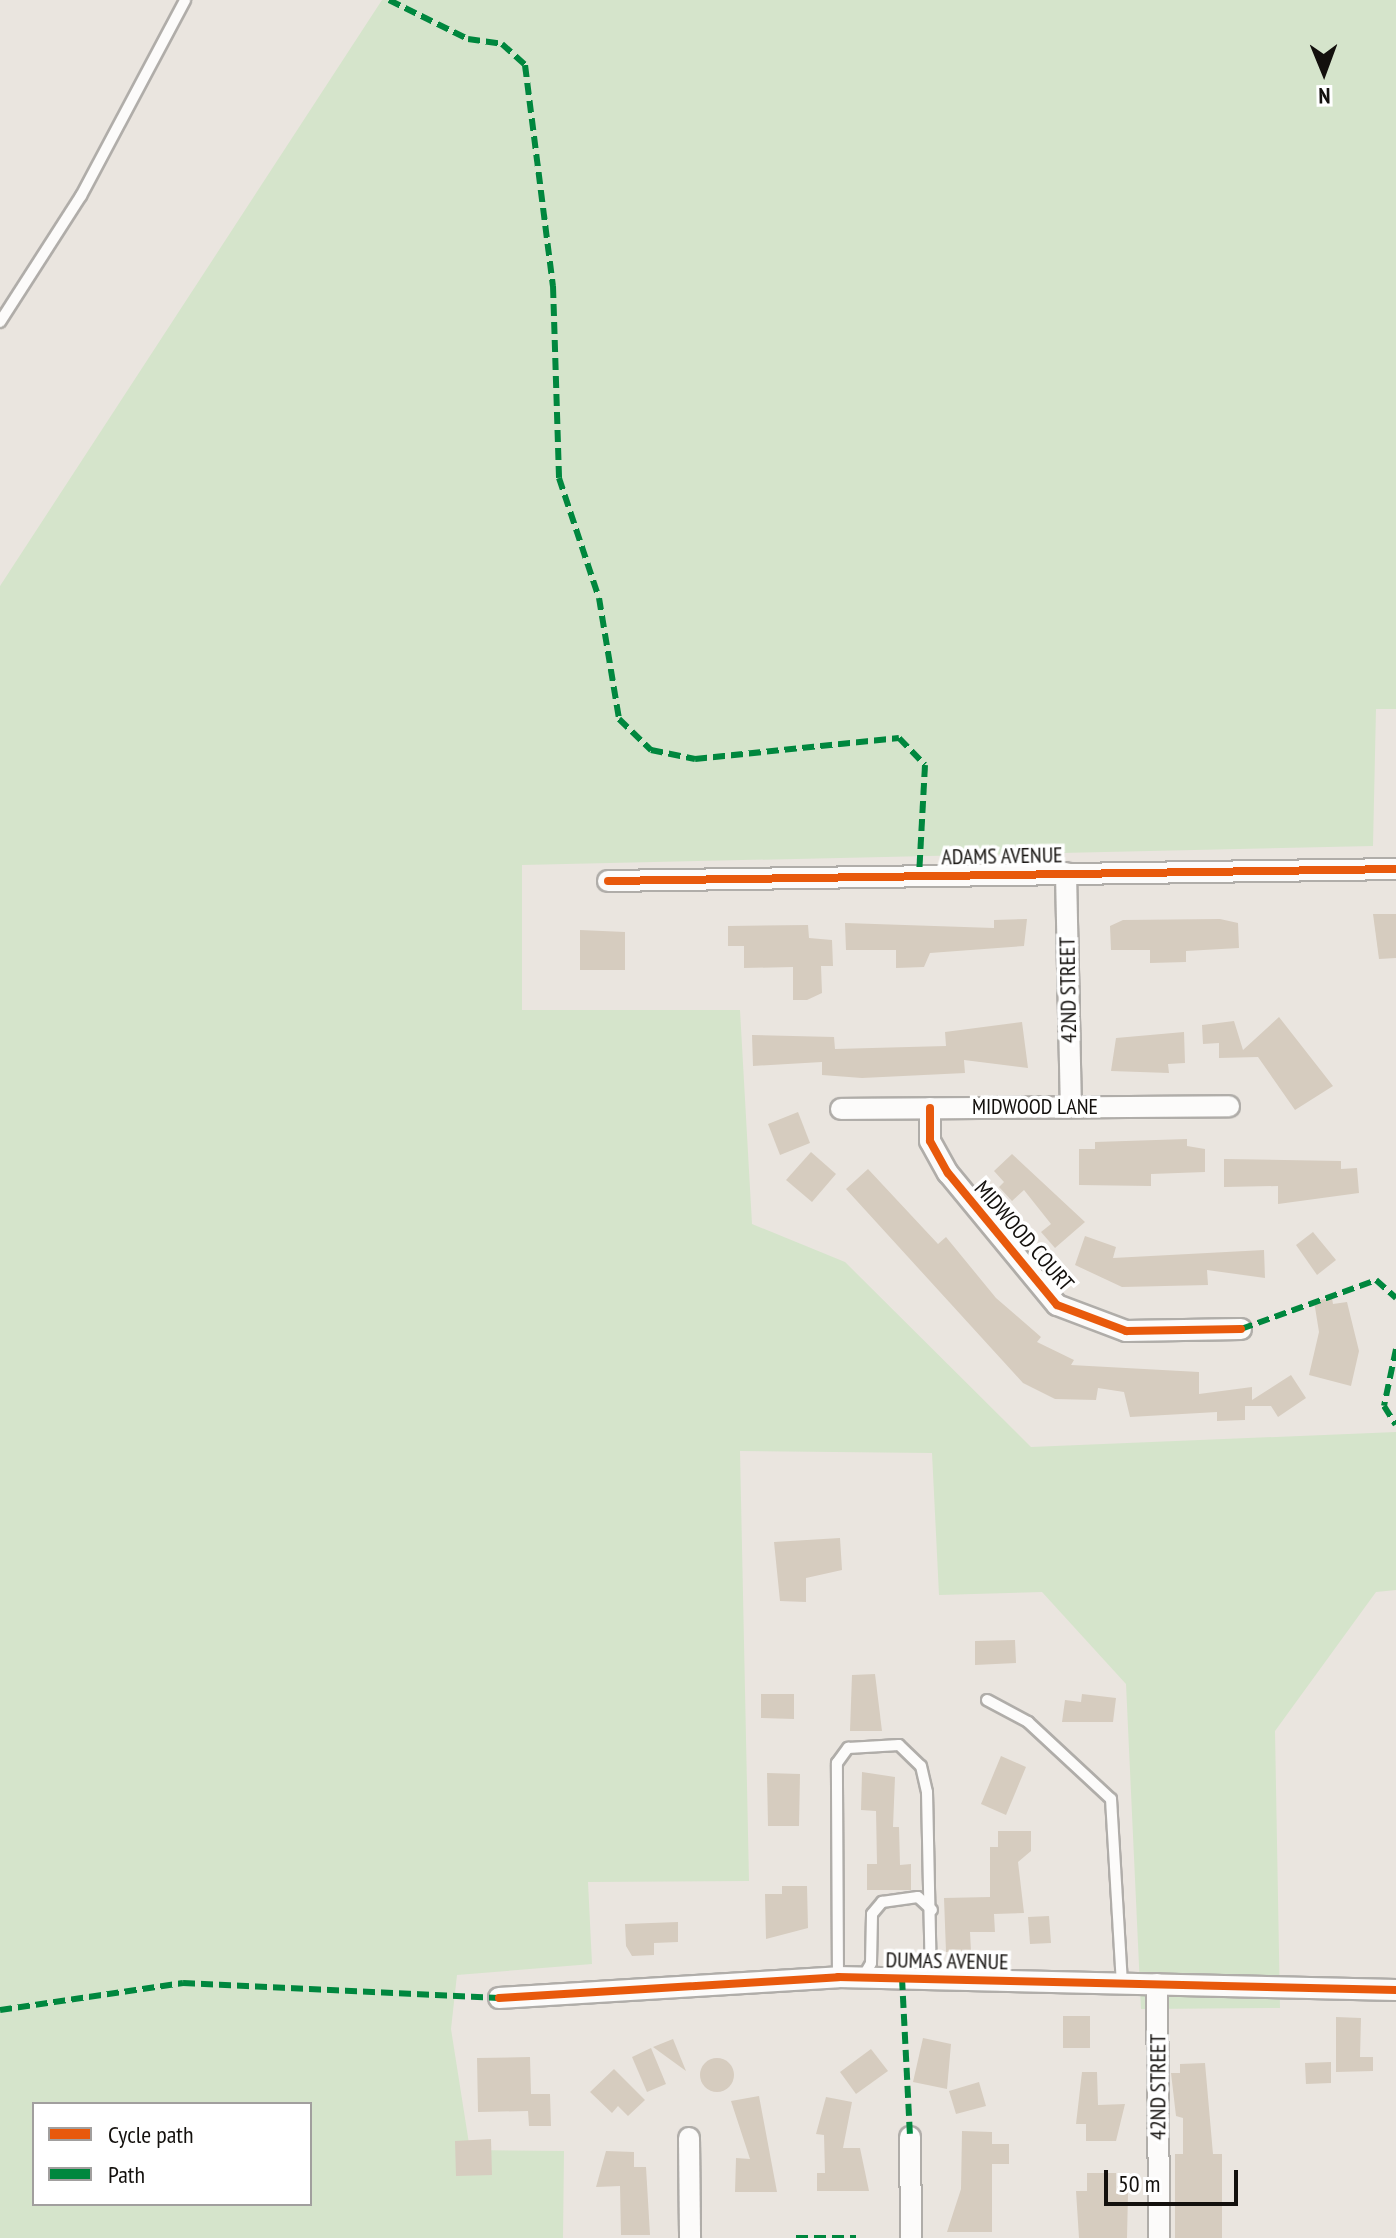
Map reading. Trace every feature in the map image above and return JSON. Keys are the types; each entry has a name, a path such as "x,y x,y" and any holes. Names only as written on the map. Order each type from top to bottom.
{"street":[{"name":"ADAMS AVENUE","path":"608,881 1396,869"},
{"name":"42ND STREET","path":"1066,873 1071,1107"},
{"name":"MIDWOOD LANE","path":"841,1109 1229,1106"},
{"name":"MIDWOOD COURT","path":"930,1108 930,1141 948,1173 1057,1305 1126,1331 1241,1329"},
{"name":"DUMAS AVENUE","path":"499,1998 838,1977 1396,1990"},
{"name":"42ND STREET","path":"1157,1984 1159,2238"},
{"path":"910,2137 911,2238"},
{"path":"689,2138 690,2238"}],"lane":[{"path":"0,322 81,196 185,0"},
{"path":"987,1700 1028,1722 1111,1799 1122,1983"},
{"path":"838,1977 837,1763 848,1748 899,1745 921,1766 932,1910 931,1979"},
{"path":"863,1977 871,1963 872,1914 882,1902 918,1897 932,1910"}],"green space":[{"path":"382,0 1396,0 1396,709 1376,709 1373,846 522,865 522,1010 740,1010 752,1224 845,1262 1031,1447 1396,1432 1396,1590 1376,1592 1275,1731 1280,2008 1141,2009 1126,1684 1042,1592 939,1595 932,1453 740,1451 749,1881 588,1882 592,1964 457,1975 451,2029 470,2150 564,2151 563,2238 0,2238 0,586"}],"building":[{"path":"1373,914 1396,914 1396,958 1379,959"},
{"path":"1027,919 1024,946 930,953 924,967 896,968 896,950 846,950 845,923 994,928 994,920"},
{"path":"1220,919 1238,923 1239,948 1186,951 1186,962 1150,963 1150,950 1111,950 1110,926 1123,920"},
{"path":"808,925 809,938 832,940 833,966 821,966 822,993 807,1000 793,1000 793,967 744,968 744,946 728,946 728,926"},
{"path":"580,930 625,932 625,970 580,970"},
{"path":"1279,1017 1333,1086 1295,1110 1258,1057 1219,1058 1219,1043 1203,1044 1202,1025 1234,1021 1243,1050"},
{"path":"1022,1022 1028,1068 964,1060 965,1073 862,1078 822,1075 822,1062 753,1066 752,1035 834,1037 835,1049 946,1046 945,1032"},
{"path":"1184,1032 1185,1063 1168,1064 1169,1073 1111,1071 1116,1038"},
{"path":"798,1112 810,1143 780,1155 768,1124"},
{"path":"1187,1139 1187,1146 1205,1149 1205,1172 1151,1174 1151,1186 1079,1185 1079,1149 1095,1149 1095,1142"},
{"path":"811,1152 836,1174 812,1202 786,1180"},
{"path":"1012,1154 1085,1222 1055,1248 1041,1232 1051,1224 1024,1190 1012,1201 999,1187 1004,1182 994,1171"},
{"path":"1224,1159 1341,1161 1341,1169 1357,1168 1359,1193 1278,1204 1278,1186 1224,1187"},
{"path":"868,1169 938,1244 946,1237 996,1298 1041,1337 1037,1342 1074,1360 1071,1365 1199,1372 1199,1394 1252,1387 1252,1400 1291,1375 1306,1398 1278,1417 1271,1406 1245,1406 1245,1420 1217,1421 1217,1412 1130,1417 1124,1392 1098,1388 1096,1400 1055,1399 1023,1383 846,1189"},
{"path":"1313,1232 1336,1260 1317,1275 1296,1245"},
{"path":"1085,1236 1116,1247 1113,1258 1264,1250 1265,1278 1207,1270 1208,1285 1122,1287 1075,1265"},
{"path":"1332,1298 1333,1304 1347,1302 1359,1351 1351,1386 1309,1375 1319,1332 1314,1301"},
{"path":"840,1538 842,1570 806,1578 806,1602 780,1601 774,1542"},
{"path":"1015,1640 1016,1663 975,1665 975,1641"},
{"path":"875,1674 882,1731 850,1731 852,1675"},
{"path":"761,1694 794,1694 794,1719 761,1718"},
{"path":"1082,1694 1116,1698 1113,1722 1062,1722 1065,1700 1081,1702"},
{"path":"1001,1756 1026,1767 1006,1815 981,1804"},
{"path":"862,1772 895,1777 893,1827 899,1827 900,1865 911,1864 911,1890 867,1890 867,1864 877,1864 876,1811 861,1810"},
{"path":"767,1773 800,1774 799,1826 768,1826"},
{"path":"998,1831 1031,1831 1031,1851 1018,1862 1024,1913 994,1914 995,1932 970,1932 971,1951 946,1952 944,1898 990,1897 990,1847 998,1847"},
{"path":"782,1886 807,1886 808,1928 766,1939 765,1894 782,1894"},
{"path":"1049,1916 1051,1943 1030,1944 1028,1917"},
{"path":"678,1922 678,1942 654,1943 654,1955 632,1956 626,1946 625,1924"},
{"path":"1063,2016 1090,2016 1090,2048 1063,2048"},
{"path":"1336,2017 1361,2018 1360,2057 1373,2057 1373,2071 1336,2072"},
{"path":"923,2038 951,2044 947,2089 913,2082"},
{"path":"673,2039 686,2071 653,2047"},
{"path":"651,2048 666,2084 647,2092 632,2057"},
{"path":"871,2049 888,2071 856,2094 840,2072"},
{"path":"530,2057 531,2094 550,2094 551,2126 529,2126 528,2111 478,2112 477,2058"},
{"path":"717,2058 729,2063 734,2075 729,2087 717,2092 705,2087 700,2075 705,2063"},
{"path":"1331,2062 1331,2083 1306,2084 1305,2063"},
{"path":"1205,2063 1213,2154 1222,2154 1222,2238 1175,2238 1175,2154 1183,2154 1183,2118 1176,2116 1171,2073 1180,2073 1180,2064"},
{"path":"614,2069 645,2100 628,2116 618,2106 612,2113 590,2092"},
{"path":"1082,2072 1097,2072 1098,2105 1125,2104 1116,2141 1086,2141 1086,2124 1076,2124"},
{"path":"979,2082 986,2106 956,2114 949,2091"},
{"path":"759,2096 777,2192 735,2192 736,2158 750,2159 731,2101"},
{"path":"826,2097 852,2102 843,2148 860,2148 869,2191 817,2191 817,2173 825,2173 824,2135 816,2134"},
{"path":"962,2131 992,2132 992,2144 1009,2144 1009,2164 992,2164 992,2232 947,2232 961,2189"},
{"path":"491,2139 492,2175 456,2176 455,2141"},
{"path":"606,2151 634,2152 634,2167 646,2167 650,2235 621,2235 620,2186 596,2187"},
{"path":"1087,2173 1116,2173 1116,2193 1128,2193 1127,2238 1079,2238 1076,2191 1087,2191"}],"marked path":[{"path":"389,0 468,39 502,44 525,65 553,286 559,478 599,598 619,719 651,750 695,759 899,738 925,765 919,876"},
{"path":"1241,1329 1376,1280 1396,1298"},
{"path":"1396,1349 1384,1406 1396,1425"},
{"path":"902,1978 910,2137"},
{"path":"0,2010 183,1983 499,1998"},
{"path":"796,2238 856,2238"}],"cycle path":[{"path":"608,881 1396,869"},
{"path":"930,1108 930,1141 948,1173 1057,1305 1126,1331 1241,1329"},
{"path":"499,1998 838,1977 1396,1990"}]}
